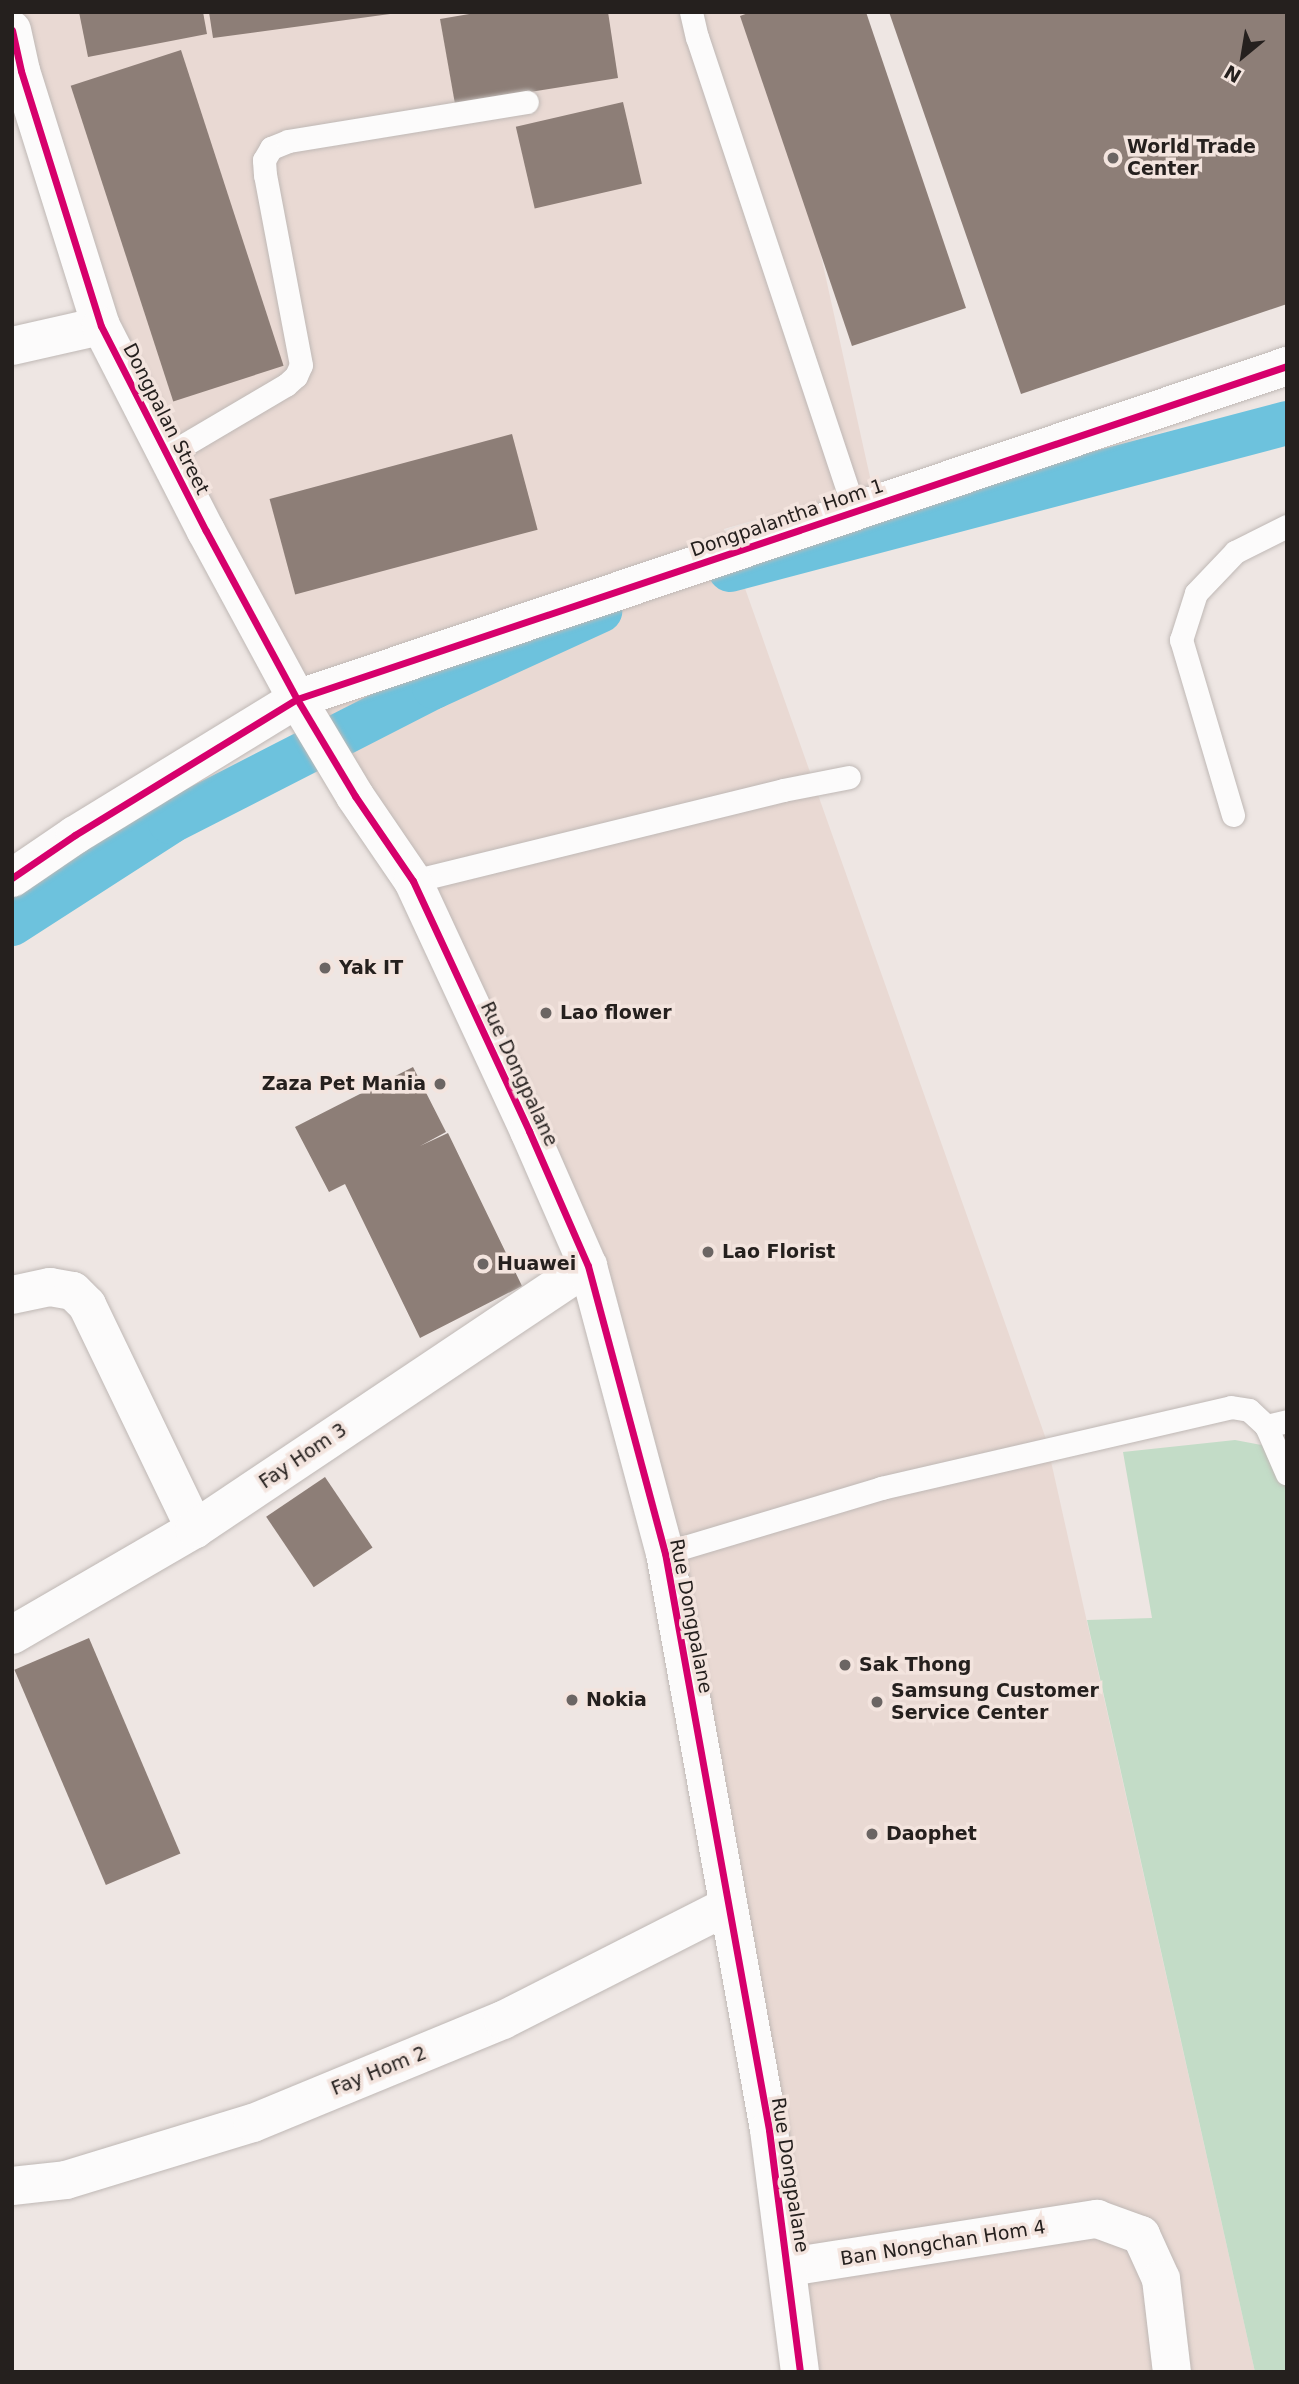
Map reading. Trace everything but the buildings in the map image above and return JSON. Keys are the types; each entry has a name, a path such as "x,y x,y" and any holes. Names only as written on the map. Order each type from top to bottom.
{"street":[{"name":"Dongpalan Street","path":"12,30 22,71 101,326 297,699 355,796"},
{"path":"12,346 101,326"},
{"name":"Dongpalantha Hom 1","path":"12,878 75,835 297,699 1287,366"},
{"name":"Rue Dongpalane","path":"355,796 413,881 529,1131 588,1266 665,1553 769,2130 789,2267 800,2372"},
{"name":"Fay Hom 3","path":"12,1634 195,1529 588,1266"},
{"path":"12,1295 50,1287 73,1291 87,1305 195,1529"},
{"name":"Fay Hom 2","path":"12,2186 66,2180 253,2123 503,2020 728,1906"},
{"name":"Ban Nongchan Hom 4","path":"789,2267 1097,2218 1141,2235 1161,2279 1171,2372"}],"lane":[{"path":"691,12 696,37 855,512"},
{"path":"167,455 286,385 296,376 301,365 265,175 264,160 271,148 288,141 527,102"},
{"path":"1233,815 1181,640 1196,593 1235,552 1287,526"},
{"path":"413,881 849,777"},
{"path":"665,1553 881,1488 1231,1407 1249,1410 1276,1423 1287,1474"}],"shaded area":[{"path":"12,12 767,12 872,486 724,529 1046,1439 1255,2372 801,2372 768,2130 582,1252 412,881 194,546"}],"green space":[{"path":"1235,1440 1287,1450 1287,2372 1255,2372 1087,1620 1152,1618 1123,1452"}],"waterway":[{"path":"730,570 1287,423"},
{"path":"12,924 170,822 434,687 600,611"}],"cycle path":[{"path":"12,30 21,71 101,326 206,531 297,699 355,796 413,881 529,1131 588,1266 665,1553 769,2130 800,2372"},
{"path":"12,878 75,835 297,699 1287,366"}],"place":[{"name":"World Trade Center","path":"1113,158"},
{"name":"Yak IT","path":"325,968"},
{"name":"Lao flower","path":"546,1013"},
{"name":"Zaza Pet Mania","path":"440,1084"},
{"name":"Lao Florist","path":"708,1252"},
{"name":"Huawei","path":"483,1264"},
{"name":"Sak Thong","path":"845,1665"},
{"name":"Nokia","path":"572,1700"},
{"name":"Samsung Customer Service Center","path":"877,1702"},
{"name":"Daophet","path":"872,1834"}]}
